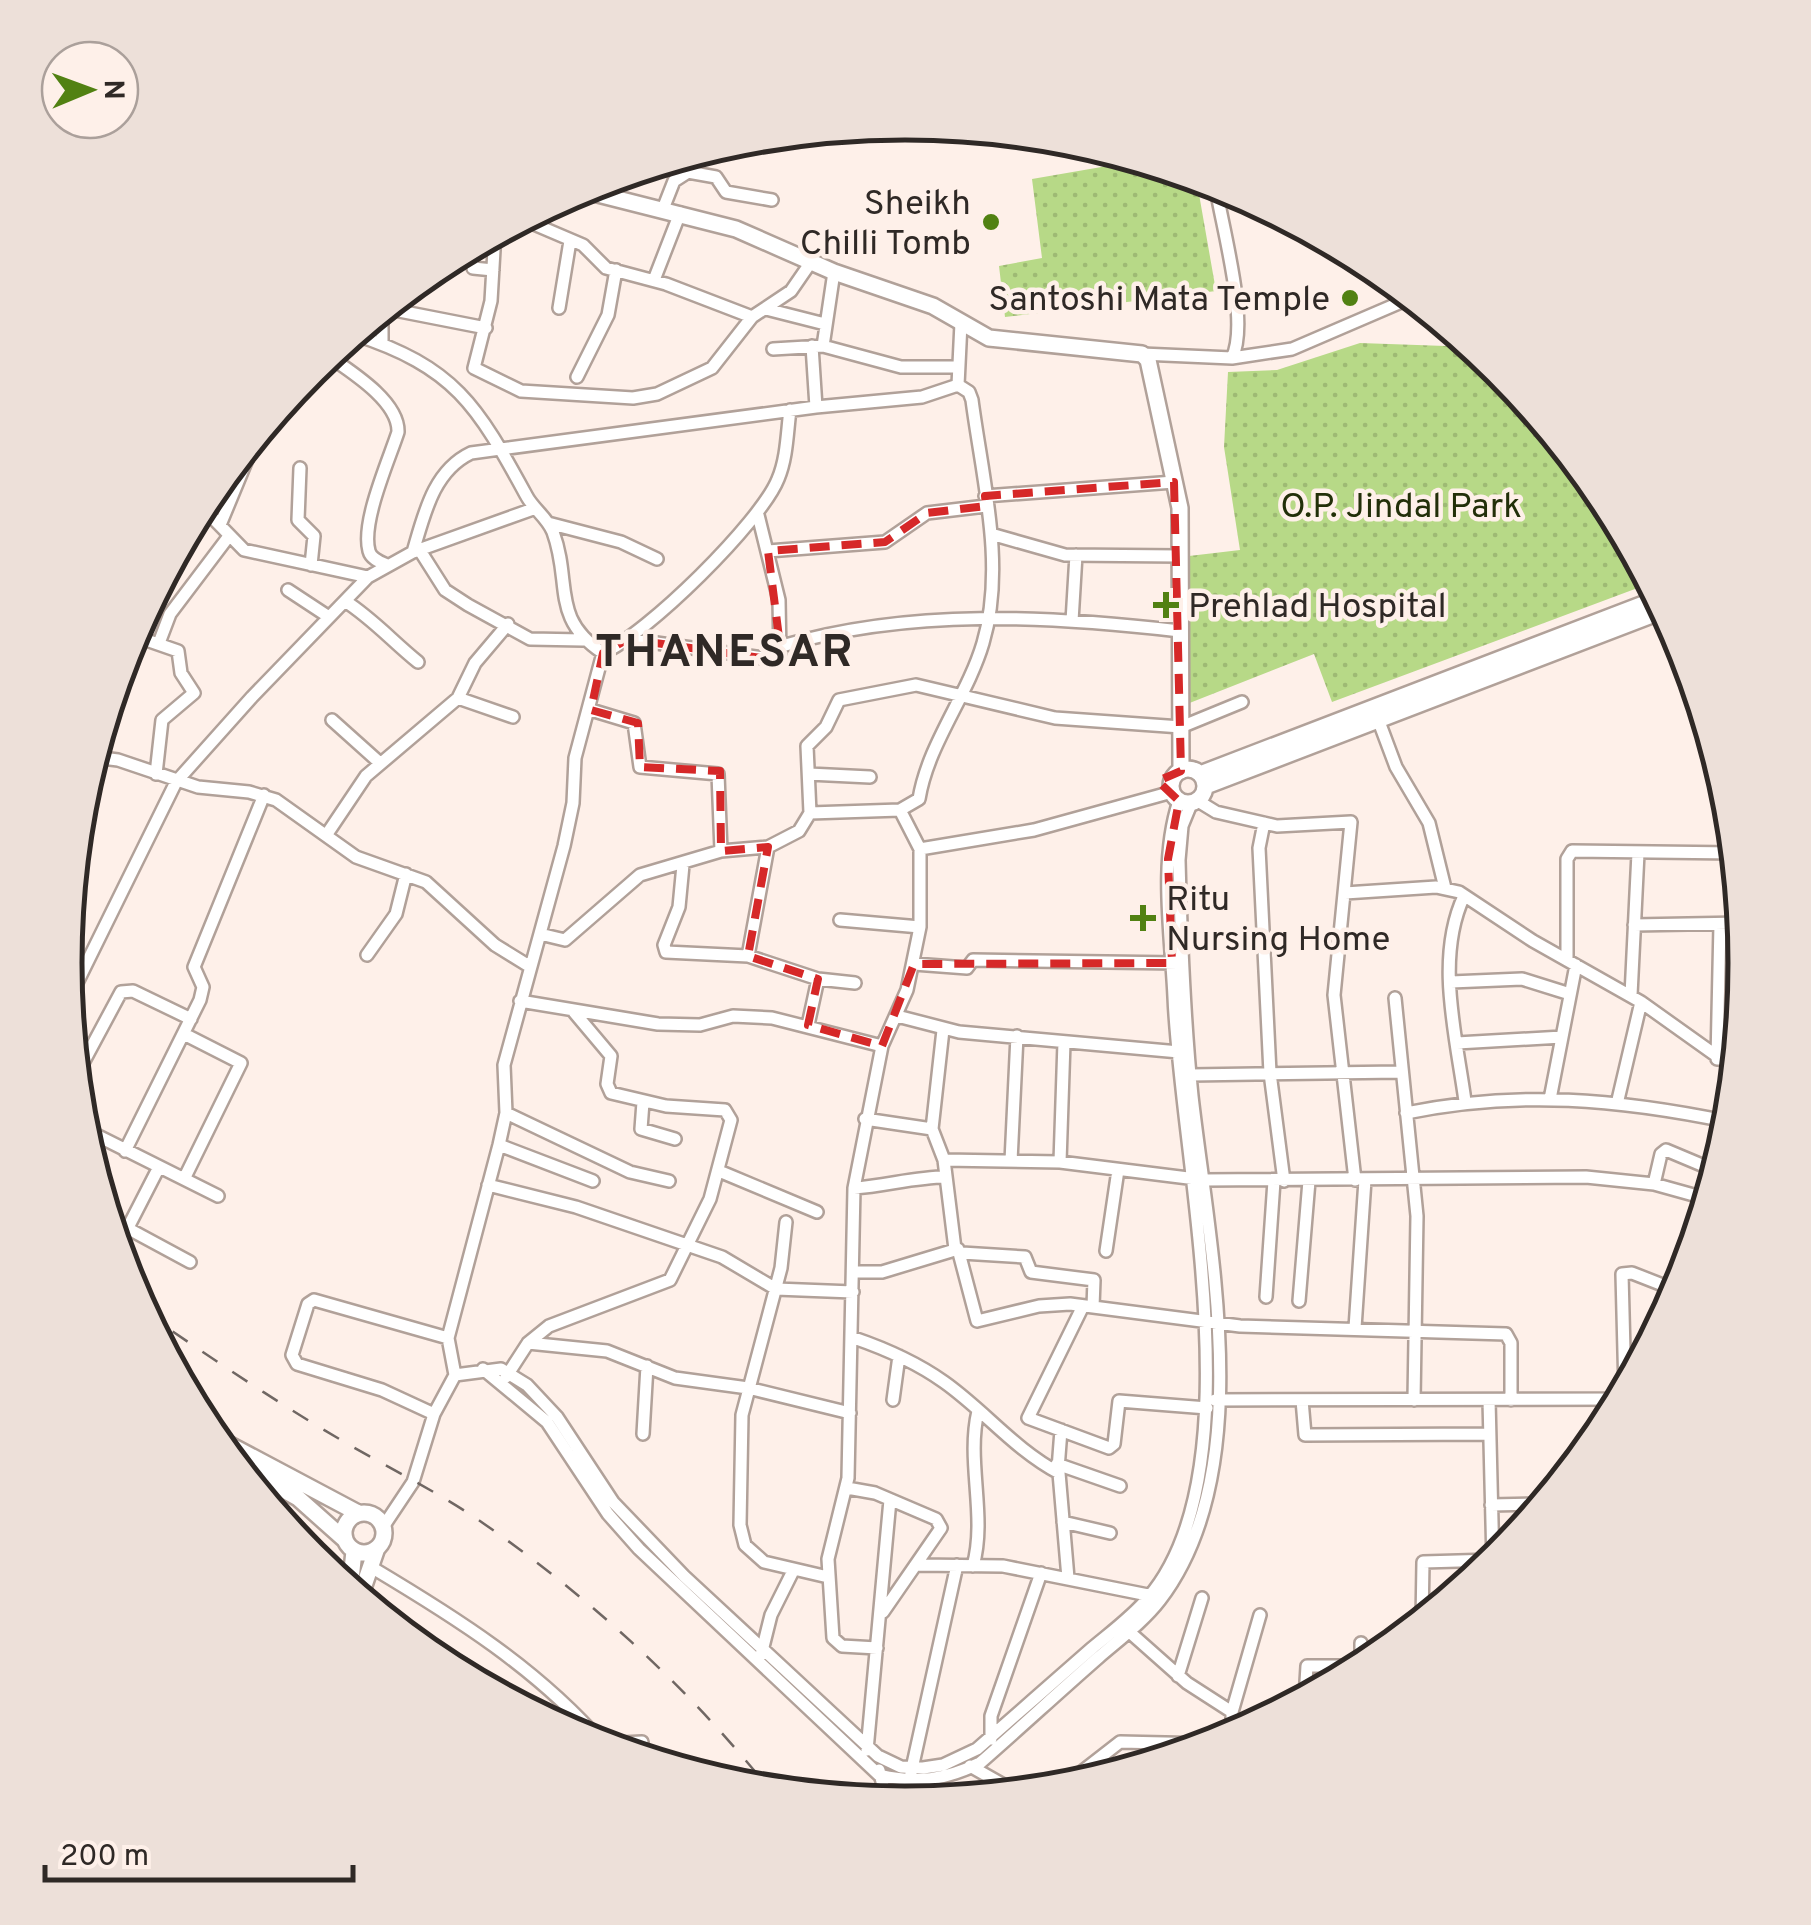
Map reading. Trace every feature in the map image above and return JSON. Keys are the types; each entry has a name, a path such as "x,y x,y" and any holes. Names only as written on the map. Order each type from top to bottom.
{"main road":[{"path":"607,196 680,213 775,244 834,272 933,306 961,323 1006,340 1142,354 1148,360 1180,508 1181,771 1191,793"},
{"path":"1191,793 1648,608"},
{"path":"1191,793 1648,608"},
{"path":"245,1453 358,1513 373,1515 383,1526 365,1582"},
{"path":"267,1480 298,1498 349,1545 378,1548"},
{"path":"350,1568 346,1524 358,1513"}],"street":[{"path":"663,209 674,181 688,172 716,178 726,192 772,200"},
{"path":"1217,201 1238,326 1232,358"},
{"path":"654,280 680,213"},
{"path":"537,226 588,248 603,266 654,280 752,317"},
{"path":"559,308 570,241"},
{"path":"494,250 486,328 475,364 478,372 520,391 633,398 657,394 712,368 752,317 791,291 812,262"},
{"path":"473,263 473,268 493,270"},
{"path":"577,377 608,315 616,270"},
{"path":"816,407 817,346 834,272"},
{"path":"1142,354 1232,358 1292,349 1398,303"},
{"path":"766,309 824,324"},
{"path":"400,313 486,328"},
{"path":"958,385 961,323"},
{"path":"382,328 382,344"},
{"path":"368,339 440,374 478,412 534,509 548,523 622,542 657,559"},
{"path":"773,349 817,346 901,367 957,367"},
{"path":"340,365 398,418 398,432 373,510 368,548 373,558 388,565"},
{"path":"416,551 427,506 448,468 471,453 790,410 922,397 958,385"},
{"path":"810,813 900,810 919,799 922,778 961,697 990,616 991,534 972,400 969,392 958,385"},
{"path":"603,653 628,640 672,604 758,516 778,479 790,410"},
{"path":"300,468 298,520 314,536 311,565"},
{"path":"220,525 237,482"},
{"path":"768,551 885,542 926,513 985,501 1174,482"},
{"path":"82,970 176,782 368,577 416,551 534,509"},
{"path":"628,640 770,659 780,656 779,600 758,516"},
{"path":"213,518 244,550 368,577"},
{"path":"548,523 567,612 584,640 603,653"},
{"path":"991,534 1054,554 1180,556"},
{"path":"159,643 170,614 229,536"},
{"path":"416,551 445,590 508,624 543,642 584,640"},
{"path":"1072,620 1076,555"},
{"path":"288,590 329,618"},
{"path":"345,601 374,620 383,634 418,662"},
{"path":"782,646 825,635 990,616 1180,632"},
{"path":"327,834 354,788 458,698 475,663 508,624"},
{"path":"148,640 178,651 181,672 194,696 162,720 156,774"},
{"path":"383,1526 413,1482 434,1414 455,1375 448,1338 506,1113 504,1064 573,803 575,758 591,710 603,653"},
{"path":"540,934 565,940 631,880 650,871 683,865 722,851 768,847 799,831 810,813 808,743 826,727 839,700 916,685 1054,718 1180,727 1242,702"},
{"path":"458,698 513,717"},
{"path":"591,710 634,723 640,767 718,774 722,851"},
{"path":"1378,719 1396,768 1429,822 1446,888"},
{"path":"332,720 380,763"},
{"path":"108,761 176,782 264,794 356,857 406,874 439,891 495,945 530,966"},
{"path":"809,774 870,777"},
{"path":"1191,793 1216,812 1264,823 1291,827 1351,822 1334,995 1341,1073 1360,1180 1355,1328"},
{"path":"920,849 1034,830 1191,793"},
{"path":"1191,793 1182,826 1179,860 1178,964 1183,1052 1198,1180"},
{"path":"126,1151 203,993 194,967 264,794"},
{"path":"877,1648 836,1642 828,1578 832,1537 847,1488 854,1338 854,1188 882,1046 897,1016 914,964 920,927 920,849 900,810"},
{"path":"1264,823 1258,848 1279,1181 1266,1297"},
{"path":"748,956 768,847"},
{"path":"1617,1104 1636,998 1634,925 1638,853"},
{"path":"1550,1099 1570,994 1568,854 1721,853"},
{"path":"683,865 681,897 664,944 666,952 748,956 818,979 855,982"},
{"path":"366,955 396,914 406,874"},
{"path":"1344,893 1446,888 1464,896 1636,998 1722,1062"},
{"path":"1464,896 1451,928 1451,982 1464,1101"},
{"path":"840,920 920,927"},
{"path":"1717,1059 1720,924"},
{"path":"1634,925 1727,924"},
{"path":"914,964 967,968 972,960 1066,958 1178,964"},
{"path":"808,1025 818,979"},
{"path":"1451,982 1522,980 1570,994"},
{"path":"88,1053 121,992 132,991 191,1019"},
{"path":"1396,998 1400,1072 1416,1178 1414,1400"},
{"path":"520,1001 658,1024 700,1024 733,1016 808,1025 882,1046"},
{"path":"502,1385 528,1342 548,1326 611,1300 661,1286 676,1271 688,1248 719,1171 729,1112 643,1102 609,1091 611,1056 574,1012"},
{"path":"897,1016 942,1030 1183,1052"},
{"path":"942,1030 932,1129 944,1160 958,1251 977,1321 1038,1306 1088,1306 1210,1320 1506,1334 1511,1344 1511,1400"},
{"path":"184,1034 241,1062 184,1179"},
{"path":"1010,1162 1017,1036"},
{"path":"1457,1043 1562,1036"},
{"path":"1060,1162 1064,1042"},
{"path":"455,1375 483,1369 508,1372 557,1417 612,1502 866,1764 879,1774 909,1782 944,1779 971,1767 1155,1598 1196,1496 1210,1403 1210,1320 1191,1075 1183,1052"},
{"path":"1191,1075 1400,1072"},
{"path":"1406,1113 1464,1101 1550,1099 1617,1104 1714,1119"},
{"path":"643,1102 640,1129 675,1139"},
{"path":"506,1113 630,1172 669,1181"},
{"path":"865,1119 932,1129"},
{"path":"102,1138 218,1196"},
{"path":"499,1145 592,1181"},
{"path":"1654,1184 1661,1154 1666,1150 1702,1166"},
{"path":"944,1160 1060,1162 1198,1180 1586,1177 1654,1184 1694,1195"},
{"path":"159,1167 128,1228 190,1262"},
{"path":"1106,1250 1118,1170"},
{"path":"719,1171 817,1212"},
{"path":"854,1188 898,1184 910,1178 946,1177"},
{"path":"1299,1301 1309,1181"},
{"path":"488,1185 576,1207 722,1257 776,1289 853,1292"},
{"path":"786,1222 776,1289 748,1388 739,1447 745,1545 764,1562 828,1578"},
{"path":"852,1272 882,1272 958,1251 1024,1257 1032,1272 1094,1280 1088,1306 1026,1415 1109,1448 1114,1444 1119,1402 1602,1400"},
{"path":"1624,1363 1622,1274 1632,1273 1663,1285"},
{"path":"434,1414 382,1390 297,1364 292,1355 308,1304 314,1300 448,1338"},
{"path":"854,1338 899,1356 944,1382 1021,1450 1058,1468 1120,1486"},
{"path":"528,1342 607,1351 675,1378 748,1388 850,1413"},
{"path":"893,1400 899,1356"},
{"path":"643,1434 647,1366"},
{"path":"483,1369 547,1422 608,1514 639,1549 873,1751 912,1768 958,1759 994,1742"},
{"path":"1302,1400 1304,1435 1490,1434"},
{"path":"1489,1400 1492,1539"},
{"path":"973,1566 978,1538 973,1446 978,1411"},
{"path":"1062,1430 1058,1468 1068,1578"},
{"path":"847,1488 936,1518 941,1528 880,1616"},
{"path":"882,1785 873,1751 890,1500"},
{"path":"1491,1505 1525,1504"},
{"path":"1063,1522 1110,1533"},
{"path":"1423,1602 1422,1562 1469,1561"},
{"path":"916,1565 1042,1573 1155,1598"},
{"path":"909,1782 957,1566"},
{"path":"370,1567 443,1610 524,1667 572,1715"},
{"path":"760,1657 772,1615 793,1571"},
{"path":"994,1742 991,1716 1042,1573"},
{"path":"1178,1676 1202,1598"},
{"path":"1232,1718 1260,1615"},
{"path":"1124,1627 1178,1676 1232,1712"},
{"path":"1361,1643 1361,1648"},
{"path":"1306,1681 1307,1666 1331,1666"},
{"path":"1092,1764 1120,1742 1153,1747"},
{"path":"866,1764 873,1751"},
{"path":"958,1759 994,1780"}],"highlighted area":[{"path":"1174,482 1181,771 1158,781 1179,801 1168,859 1172,963 914,964 882,1046 808,1025 818,979 748,956 768,847 721,851 720,771 640,767 638,723 591,710 603,653 628,639 782,661 768,551 885,542 927,513 986,506 985,496"}],"green space":[{"path":"1109,166 1199,194 1216,291 1005,317 999,266 1042,258 1032,179"},
{"name":"O.P. Jindal Park","path":"1360,343 1450,346 1524,420 1558,461 1590,505 1638,588 1332,702 1314,654 1187,704 1189,556 1240,550 1224,447 1228,372 1277,370"}],"railway":[{"path":"167,1328 341,1440 446,1499 520,1550 598,1612 671,1679 754,1771"}],"place":[{"name":"Sheikh Chilli Tomb","path":"991,222"},
{"name":"Santoshi Mata Temple","path":"1350,298"},
{"name":"Prehlad Hospital","path":"1166,605"},
{"name":"Ritu Nursing Home","path":"1143,918"}],"district":[{"name":"THANESAR","path":"725,650"}]}
